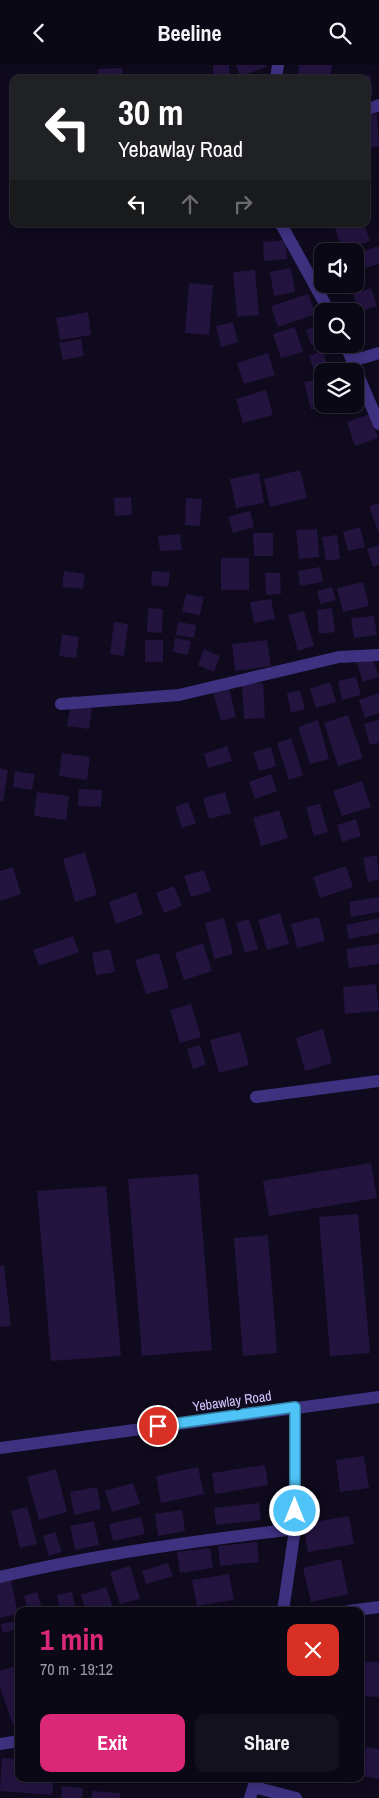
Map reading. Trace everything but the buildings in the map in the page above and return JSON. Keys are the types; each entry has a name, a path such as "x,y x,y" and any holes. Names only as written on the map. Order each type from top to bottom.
{"street":[{"path":"283,227 325,303"},
{"path":"348,353 379,424"},
{"path":"352,361 379,353"},
{"path":"61,704 179,695 339,657 379,655"},
{"path":"256,1097 379,1081"},
{"name":"Yebawlay Road","path":"0,1448 379,1397"},
{"path":"284,1607 295,1529 295,1407"},
{"path":"0,1577 71,1561 177,1544 295,1529"},
{"path":"364,1609 379,1607"},
{"path":"0,1744 15,1742"},
{"path":"253,1788 296,1798"}],"route":[{"path":"158,1426 295,1407 295,1511"}]}
